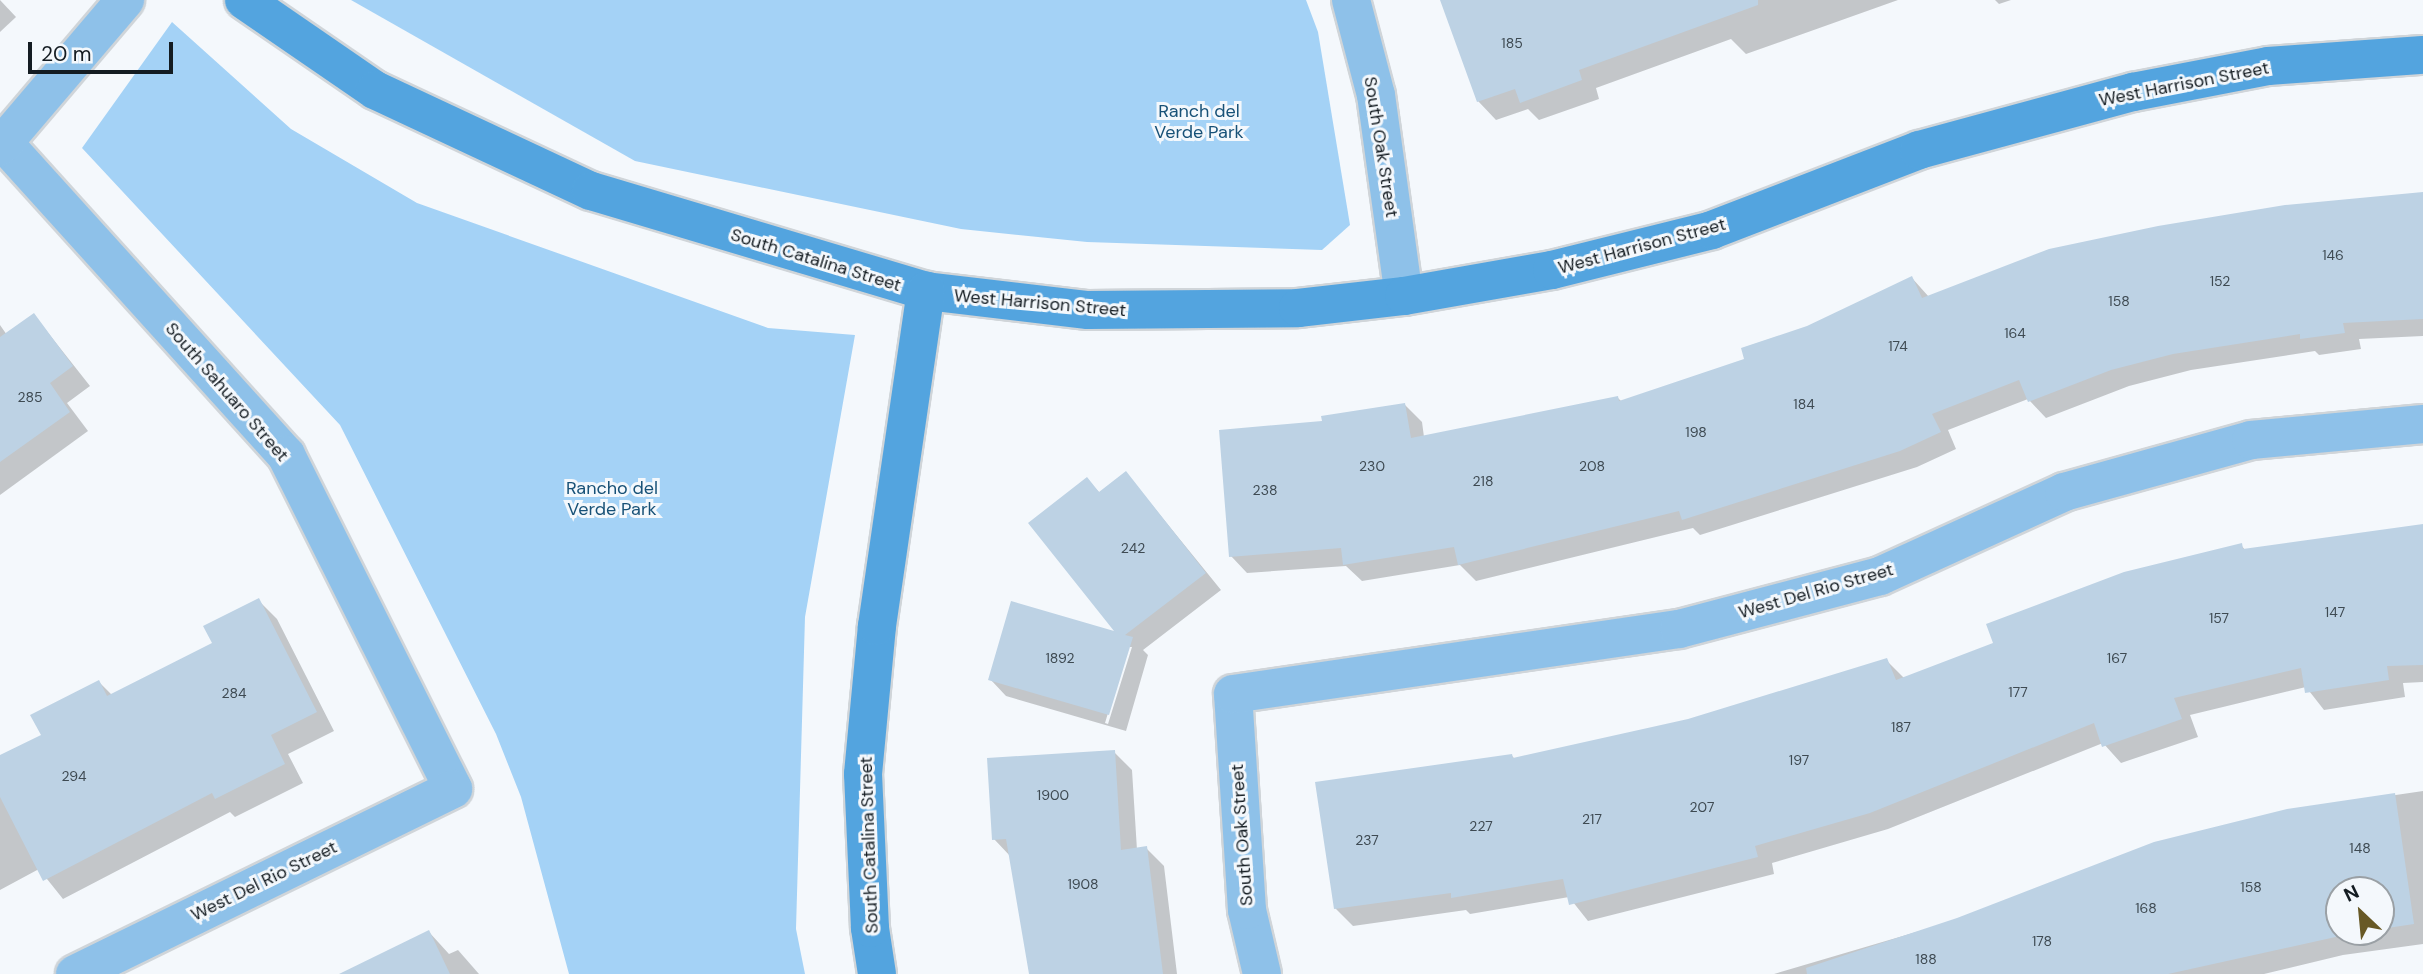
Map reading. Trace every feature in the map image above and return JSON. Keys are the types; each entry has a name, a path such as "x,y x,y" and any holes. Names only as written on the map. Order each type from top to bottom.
{"street":[{"path":"2,145 125,0"},
{"name":"South Catalina Street","path":"244,0 375,90 515,158 591,191 926,291 877,626 863,774 870,928 877,974"},
{"name":"South Oak Street","path":"1351,0 1376,95 1404,296"},
{"name":"West Harrison Street","path":"926,291 1088,310 1183,313 1404,296 1552,270 1712,230 1919,150 2133,92 2268,66 2423,55"},
{"name":"South Sahuaro Street","path":"2,145 286,455 453,789"},
{"name":"West Del Rio Street","path":"1233,694 1679,629 1880,576 2064,492 2251,439 2423,425"},
{"name":"South Oak Street","path":"1233,694 1247,910 1262,974"},
{"name":"West Del Rio Street","path":"75,974 453,789"}],"green space":[{"name":"Ranch del Verde Park","path":"351,0 1306,0 1318,32 1350,225 1322,250 1087,242 961,229 635,161"},
{"name":"Rancho del Verde Park","path":"172,22 291,129 417,203 768,328 855,335 805,617 796,929 805,974 569,974 521,797 496,734 340,425 82,148"}],"building":[{"path":"1440,0 1758,0 1758,5 1579,70 1582,80 1520,103 1515,89 1477,102"},
{"path":"2423,192 2423,319 2343,323 2345,333 2300,339 2300,334 2173,354 2111,370 2028,402 2019,380 1932,414 1941,432 1900,451 1682,520 1679,511 1458,565 1454,547 1343,565 1341,548 1229,557 1219,430 1322,421 1321,416 1405,403 1411,438 1618,396 1619,401 1744,359 1741,348 1807,326 1912,276 1922,298 2049,249 2158,226 2285,205"},
{"path":"34,313 73,366 50,383 70,412 0,462 0,337"},
{"path":"1126,471 1206,573 1125,635 1133,637 1109,715 988,680 1011,601 1114,631 1028,523 1087,477 1099,492"},
{"path":"2423,524 2423,665 2387,666 2389,680 2305,693 2301,668 2174,698 2182,719 2102,747 2094,723 1870,813 1755,846 1758,857 1569,905 1563,879 1451,898 1451,893 1334,909 1315,782 1512,754 1513,758 1688,719 1887,658 1896,680 1993,643 1986,624 2124,572 2242,543 2243,549"},
{"path":"259,598 317,712 271,735 285,764 215,799 212,793 43,881 0,797 0,755 41,735 30,715 99,680 107,696 212,643 203,626"},
{"path":"1115,750 1121,850 1147,846 1163,974 1029,974 1006,839 992,840 987,758"},
{"path":"2395,793 2414,924 2395,927 2395,876 2325,876 2325,939 2168,974 1807,974 1806,968 1957,918 2154,842 2287,809"},
{"path":"429,930 450,974 339,974"}]}
